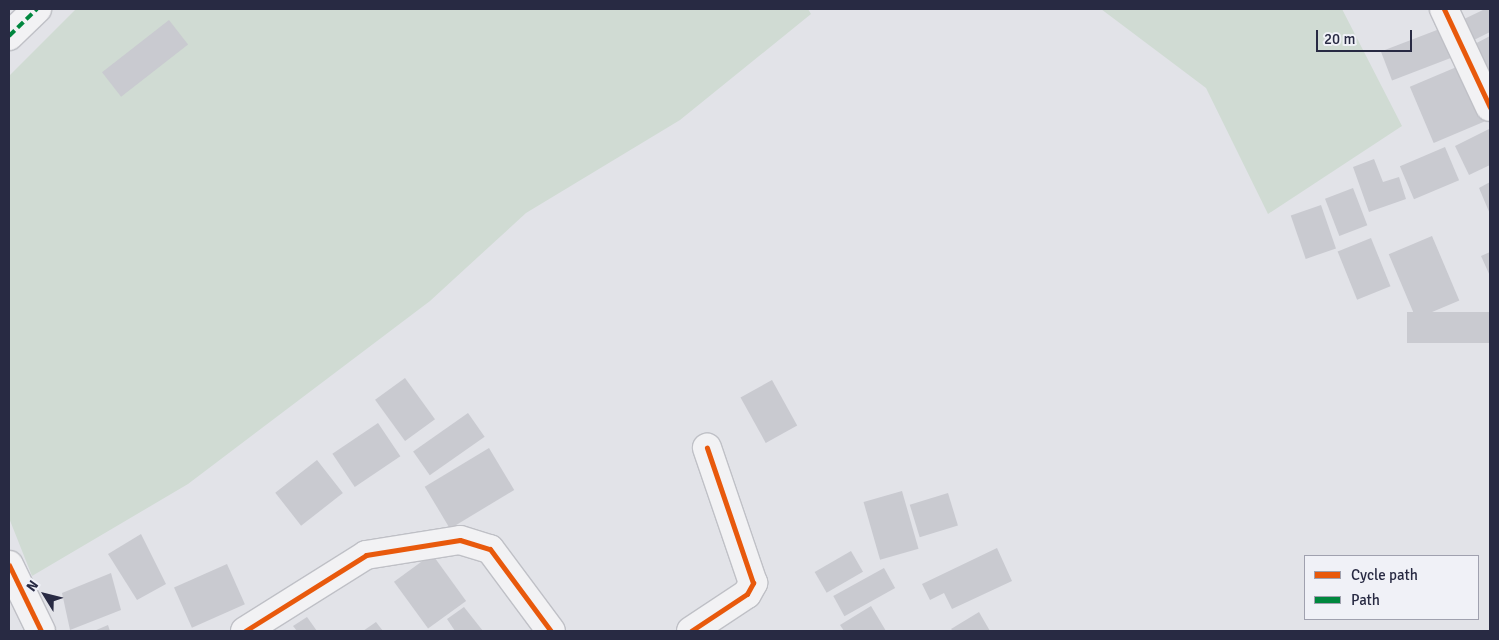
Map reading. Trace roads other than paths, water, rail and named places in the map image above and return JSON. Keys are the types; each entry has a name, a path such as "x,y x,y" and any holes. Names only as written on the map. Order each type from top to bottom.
{"street":[{"path":"9,36 37,9"},
{"path":"1444,9 1490,106"},
{"path":"692,631 747,594 753,583 706,448"},
{"path":"245,631 366,555 460,540 490,550 551,631"},
{"path":"9,565 41,631"}]}
